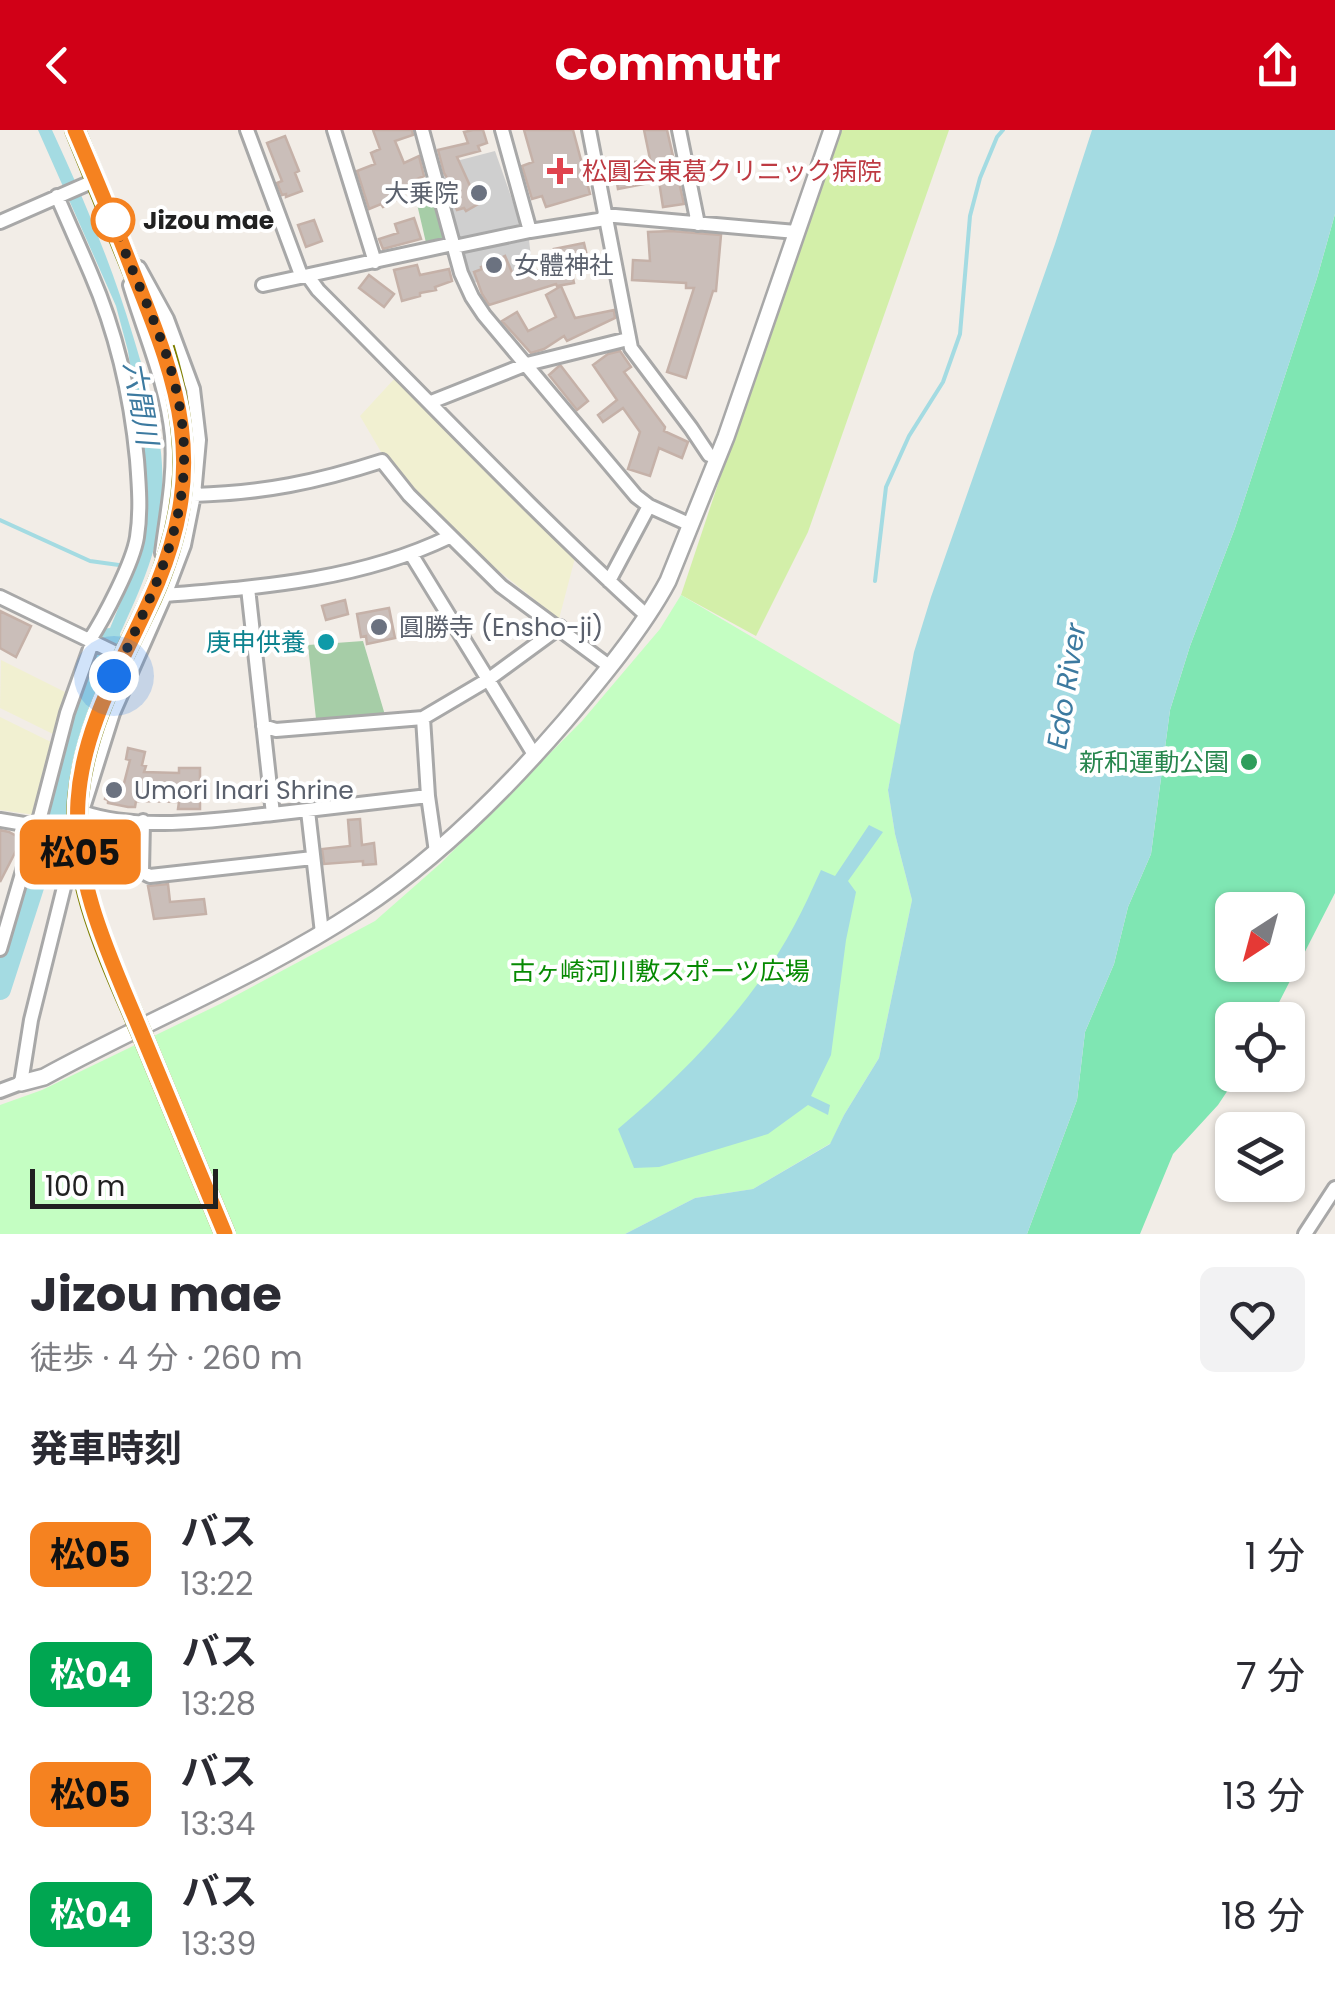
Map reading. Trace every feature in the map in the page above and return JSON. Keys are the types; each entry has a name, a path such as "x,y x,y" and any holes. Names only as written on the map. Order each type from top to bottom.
{"main road":[{"path":"75,130 91,182 114,224 164,348 183,430 184,481 176,529 158,581 89,739 78,800 80,846 102,938 225,1234"}],"street":[{"path":"248,130 305,276 646,616"},
{"path":"334,130 375,262"},
{"path":"422,130 461,273 472,297 636,496 690,525"},
{"path":"502,130 530,231"},
{"path":"589,130 631,348 709,455 717,458"},
{"path":"680,130 698,224"},
{"path":"0,1091 44,1077 211,994 322,933 394,886 436,852 534,756 609,666 668,581 717,458 832,130"},
{"path":"0,222 91,182"},
{"path":"0,949 4,911 38,826 67,713 91,642 127,566 136,541 140,511 135,441 124,379 100,295 57,196"},
{"path":"262,285 605,217 796,232"},
{"path":"21,1084 31,1020 72,836 113,713 184,545 194,495 199,440 193,389 167,319 114,224"},
{"path":"114,224 167,404 172,436 162,561 167,590"},
{"path":"430,402 528,364 628,339"},
{"path":"194,495 268,490 382,461 408,495 501,586 609,666"},
{"path":"609,582 649,506"},
{"path":"140,511 190,513"},
{"path":"167,590 248,588 306,581 411,554 449,538"},
{"path":"411,554 534,756"},
{"path":"248,588 274,814"},
{"path":"0,597 134,661"},
{"path":"263,726 276,730 423,718 489,679 560,628"},
{"path":"423,718 436,852"},
{"path":"82,812 106,820 198,821 428,796"},
{"path":"308,811 322,933"},
{"path":"0,820 72,836"},
{"path":"142,821 142,872 150,876 313,858"},
{"path":"1305,1234 1335,1188"}],"shaded area":[{"name":"大乗院","path":"495,151 520,222 515,228 460,241 441,165"},
{"name":"女體神社","path":"529,240 531,257 516,272 473,283 462,257 465,252"}],"green space":[{"path":"836,130 949,130 808,532 756,636 681,595"},
{"path":"429,177 447,234 439,243 427,247 413,187"},
{"name":"新和運動公園","path":"1335,214 1335,893 1305,952 1305,892 1215,892 1215,982 1289,982 1279,1002 1215,1002 1215,1092 1227,1092 1173,1154 1140,1234 1027,1234 1077,1100 1085,1032 1114,964 1128,907 1151,854 1170,710 1235,528"},
{"path":"396,377 575,558 559,619 460,540 384,457 360,416"},
{"name":"古ヶ崎河川敷スポーツ広場","path":"681,595 901,725 888,790 912,900 879,1058 831,1143 753,1189 695,1198 625,1234 0,1234 0,1105 42,1090 220,1004 375,921 441,863 582,721 660,629"},
{"path":"363,641 385,715 316,719 308,645"},
{"path":"1,660 67,693 55,735 0,708"},
{"path":"0,717 55,744 35,815 0,810"}],"water":[{"name":"六間川","path":"38,130 52,130 106,257 148,386 161,455 162,504 154,548 106,666 96,662 141,553 147,520 147,480 128,351 116,306"},
{"name":"Edo River","path":"1092,130 1335,130 1335,214 1235,528 1170,710 1151,854 1128,907 1114,964 1085,1032 1077,1100 1027,1234 625,1234 695,1198 753,1189 830,1144 879,1058 912,900 888,790 914,652"},
{"path":"869,825 883,832 848,881 856,892 831,1055 811,1096 830,1105 828,1115 808,1105 768,1134 659,1167 634,1168 618,1129 692,1060 738,1009 777,955 821,870 835,876"}],"building":[{"path":"373,130 412,130 413,135 395,141 404,163 419,156 424,176 394,196 396,200 391,204 369,209 357,171 375,164 371,153 380,149"},
{"path":"483,130 487,143 478,146 480,151 457,157 480,203 466,211 457,210 454,189 444,173 438,150 468,143 464,132"},
{"path":"524,130 573,130 590,194 546,207 542,196 532,199 522,166 533,162"},
{"path":"644,130 667,130 684,204 663,207 659,181 618,189 614,166 650,159"},
{"path":"285,136 299,171 295,173 302,191 286,197 277,183 282,181 267,143"},
{"path":"414,218 421,239 383,249 379,239 398,233 395,224"},
{"path":"314,220 322,241 306,247 298,225"},
{"path":"648,232 721,235 716,291 686,378 667,372 694,288 686,288 686,283 632,280 633,260 650,261"},
{"path":"584,243 587,256 569,259 574,283 556,284 489,305 482,294 474,272 481,267 505,256 514,277 558,265 554,249"},
{"path":"417,265 420,275 449,269 452,281 402,301 394,270"},
{"path":"369,275 394,294 384,307 359,288"},
{"path":"561,286 575,318 614,310 615,318 531,353 502,321 517,312 528,331 556,317 546,295"},
{"path":"620,351 631,367 624,372 665,427 664,431 688,442 682,458 659,448 650,476 628,469 640,432 623,408 603,422 598,415 617,400 593,365"},
{"path":"559,366 588,401 577,410 549,375"},
{"path":"345,600 348,614 326,620 322,606"},
{"path":"389,608 395,638 367,644 366,636 361,637 357,614"},
{"path":"0,611 31,626 16,657 0,648"},
{"path":"128,748 145,752 144,772 179,773 179,768 200,768 200,809 178,809 179,802 136,801 135,807 108,803 107,787 123,787 130,760 126,759"},
{"path":"360,819 362,845 374,843 376,864 324,864 322,849 350,846 348,820"},
{"path":"105,828 133,832 132,865 129,872 120,873 121,881 110,882"},
{"path":"0,830 22,839 0,882"},
{"path":"168,884 170,902 204,899 206,914 154,919 148,886"}],"waterway":[{"path":"875,581 886,487 909,436 943,382 960,334 970,216 980,178 1003,130"},
{"path":"0,520 90,561 126,566"},
{"path":"0,989 110,639"}],"bus line":[{"name":"松05","path":"75,130 164,348 178,402 184,457 181,503 168,554 89,739 78,800 84,877 102,938 225,1234"}],"place":[{"name":"松圓会東葛クリニック病院","path":"560,171"},
{"name":"大乗院","path":"479,193"},
{"name":"Jizou mae","path":"113,220"},
{"name":"女體神社","path":"494,265"},
{"name":"圓勝寺 (Ensho-ji)","path":"379,627"},
{"name":"庚申供養","path":"326,642"},
{"name":"新和運動公園","path":"1249,762"},
{"name":"Umori Inari Shrine","path":"114,790"}],"route":[{"path":"113,220 171,370 183,430 184,457 176,529 149,602 114,676"}]}
